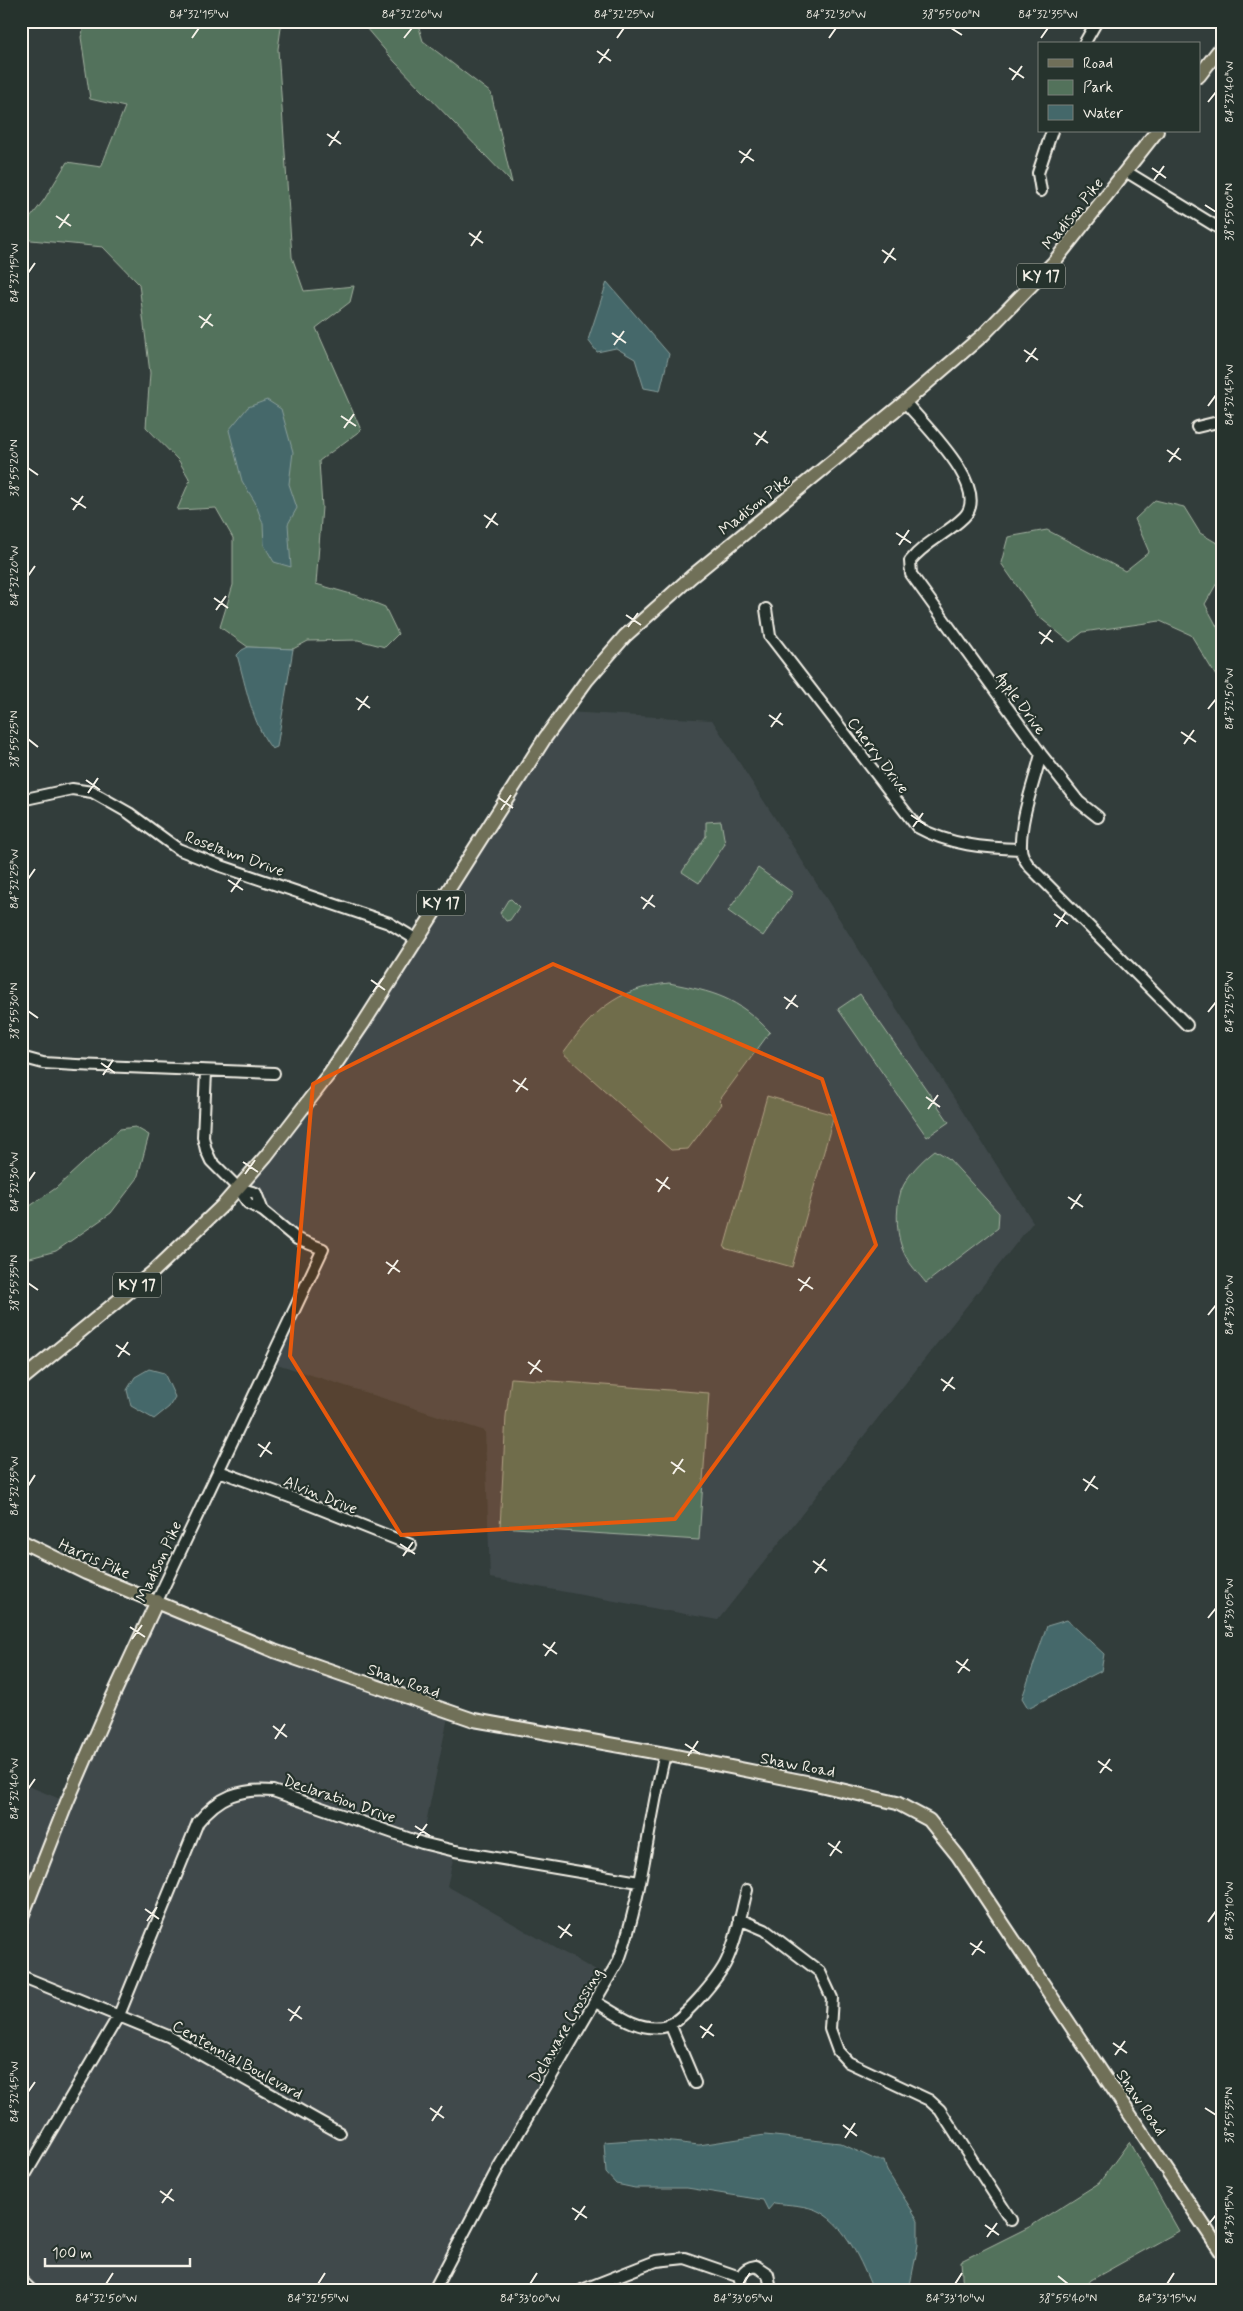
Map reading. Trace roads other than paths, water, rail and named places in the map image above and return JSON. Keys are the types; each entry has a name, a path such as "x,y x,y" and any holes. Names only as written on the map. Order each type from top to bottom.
{"main road":[{"path":"1200,75 1222,46"},
{"name":"Madison Pike","path":"417,940 545,738 588,680 625,636 691,576 905,402 983,335 1054,262 1127,172 1156,132"},
{"name":"KY 17","path":"21,1380 153,1272 238,1188 282,1136 329,1074 417,940"},
{"name":"Harris Pike","path":"21,1541 86,1573 157,1601"},
{"name":"Madison Pike","path":"21,1919 67,1802 157,1601"},
{"name":"Shaw Road","path":"157,1601 274,1651 474,1720 664,1754 871,1796 897,1803 929,1820 958,1856 1222,2253"}],"street":[{"path":"1085,42 1097,21"},
{"path":"1041,191 1038,173 1052,132"},
{"path":"1127,172 1222,230"},
{"name":"Apple Drive","path":"905,402 960,468 972,494 971,505 965,517 919,549 910,561 911,574 1041,754 1025,820 1021,849"},
{"path":"1197,427 1222,421"},
{"name":"Cherry Drive","path":"766,609 770,636 917,828 942,839 991,848 1021,849"},
{"path":"1041,754 1079,802 1098,817"},
{"name":"Roselawn Drive","path":"21,800 72,789 92,792 129,813 178,849 218,865 389,923 417,940"},
{"path":"1021,849 1029,866 1187,1024"},
{"path":"21,1057 43,1062 206,1072 274,1073"},
{"path":"206,1072 203,1137 206,1150 212,1161 238,1188"},
{"name":"Madison Pike","path":"157,1601 323,1249 297,1239 264,1211 248,1203 238,1188"},
{"name":"Alvin Drive","path":"219,1472 298,1500 412,1545"},
{"name":"Delaware Crossing","path":"434,2290 498,2168 610,1978 623,1950 639,1882 664,1754"},
{"name":"Declaration Drive","path":"21,2182 119,2015 198,1822 214,1805 237,1792 254,1789 273,1791 422,1843 456,1851 639,1882"},
{"path":"596,2002 635,2025 664,2027 679,2020 694,2005 727,1961 747,1890"},
{"path":"739,1919 765,1930 820,1972 832,1998 830,2029 838,2051 848,2062 929,2100 940,2110 1011,2220"},
{"name":"Centennial Boulevard","path":"21,1976 168,2036 340,2134"},
{"path":"670,2024 695,2084"},
{"path":"582,2290 656,2261 685,2258 740,2286 746,2269 756,2266 761,2267 770,2278 768,2290"},
{"path":"21,2280 31,2290"}],"water":[{"path":"607,282 669,354 660,391 644,388 635,359 616,348 597,352 588,340"},
{"path":"267,400 281,409 293,452 289,484 297,508 288,524 291,567 274,562 264,545 263,524 255,502 242,481 229,430 248,407"},
{"path":"248,647 293,649 277,747 272,749 259,728 237,655"},
{"path":"149,1369 164,1373 175,1397 169,1407 154,1419 131,1406 127,1390 135,1377"},
{"path":"1067,1620 1104,1654 1101,1671 1028,1708 1022,1698 1047,1626"},
{"path":"765,2135 840,2143 876,2160 884,2160 887,2171 918,2220 918,2245 909,2290 873,2290 858,2257 845,2236 830,2219 815,2210 774,2203 768,2210 763,2200 687,2188 635,2188 616,2184 606,2173 604,2142 646,2139 699,2145"}]}
